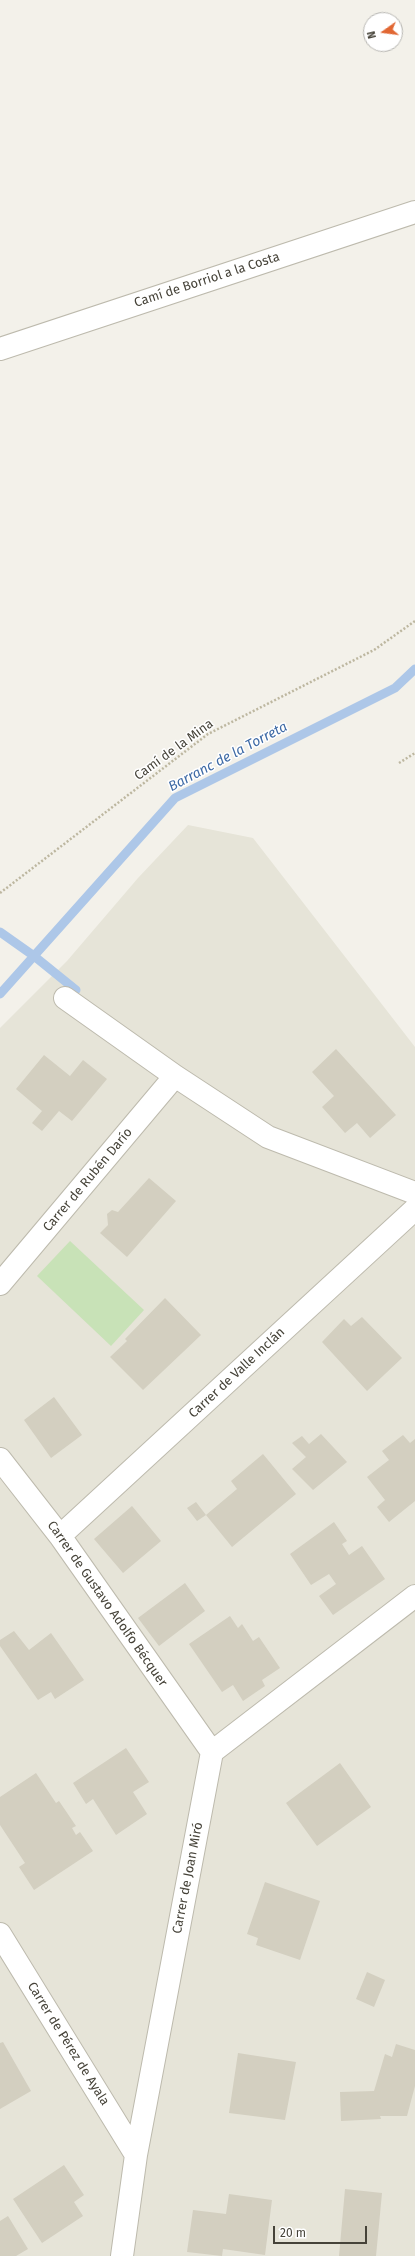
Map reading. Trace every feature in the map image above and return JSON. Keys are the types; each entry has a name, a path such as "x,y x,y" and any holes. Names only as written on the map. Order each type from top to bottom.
{"street":[{"name":"Camí de Borriol a la Costa","path":"0,349 415,212"},
{"path":"65,998 175,1076 268,1137 415,1194"},
{"name":"Carrer de Rubén Darío","path":"0,1284 175,1076"},
{"name":"Carrer de Valle Inclán","path":"60,1536 415,1209"},
{"name":"Carrer de Gustavo Adolfo Bécquer","path":"0,1459 60,1536 212,1752"},
{"path":"212,1752 415,1596"},
{"name":"Carrer de Joan Miró","path":"122,2256 136,2154 212,1752"},
{"name":"Carrer de Pérez de Ayala","path":"0,1934 136,2154"}],"path":[{"name":"Camí de la Mina","path":"0,893 208,734 374,650 415,621"},
{"path":"399,763 415,753"}],"shaded area":[{"path":"188,825 253,838 415,1047 415,2256 0,2256 0,1028 67,961 138,878"}],"green space":[{"path":"70,1241 144,1310 111,1346 37,1276"}],"building":[{"path":"336,1049 396,1115 370,1138 357,1123 345,1133 322,1107 334,1096 312,1072"},
{"path":"44,1055 70,1076 83,1060 107,1079 72,1121 59,1111 42,1131 32,1123 42,1111 16,1089"},
{"path":"149,1178 176,1201 127,1257 100,1233 108,1225 107,1214 112,1210 118,1212"},
{"path":"165,1298 201,1335 143,1390 110,1357 127,1341 125,1339"},
{"path":"362,1317 402,1358 367,1391 322,1342 344,1319 351,1326"},
{"path":"54,1397 82,1435 51,1458 24,1420"},
{"path":"321,1434 347,1462 313,1490 292,1469 306,1457 292,1443 302,1436 309,1444"},
{"path":"403,1435 410,1443 415,1439 415,1501 389,1522 377,1507 385,1500 367,1477 389,1460 382,1451"},
{"path":"263,1454 296,1494 232,1547 206,1515 237,1489 231,1481"},
{"path":"196,1502 206,1515 197,1521 187,1508"},
{"path":"132,1506 161,1541 123,1573 94,1539"},
{"path":"334,1522 347,1541 342,1544 349,1555 362,1546 385,1579 333,1615 319,1596 336,1584 329,1574 311,1585 290,1554"},
{"path":"185,1583 205,1611 159,1646 138,1618"},
{"path":"230,1616 238,1628 242,1624 253,1641 259,1637 280,1668 262,1680 265,1686 243,1701 233,1685 222,1692 189,1644"},
{"path":"14,1631 29,1650 51,1633 84,1680 55,1699 51,1692 38,1700 0,1646 0,1640"},
{"path":"126,1748 149,1782 133,1792 147,1814 116,1835 93,1799 86,1804 73,1783"},
{"path":"340,1763 371,1807 317,1846 286,1803"},
{"path":"36,1773 56,1803 59,1801 76,1826 72,1828 76,1835 80,1832 93,1851 34,1890 19,1867 25,1863 0,1825 0,1797"},
{"path":"265,1882 320,1901 300,1960 256,1945 258,1938 247,1934"},
{"path":"367,1972 385,1980 374,2007 356,1999"},
{"path":"3,2042 31,2091 0,2109 0,2043"},
{"path":"396,2044 415,2050 415,2086 407,2116 380,2116 381,2119 341,2121 340,2092 374,2091 385,2054 392,2057"},
{"path":"238,2053 296,2062 285,2120 229,2113"},
{"path":"64,2165 84,2195 74,2202 83,2216 42,2243 13,2199"},
{"path":"345,2189 382,2193 376,2256 339,2256"},
{"path":"229,2194 272,2200 265,2255 223,2249 222,2256 187,2252 193,2210 226,2214"},
{"path":"8,2216 28,2249 16,2256 0,2256 0,2221"}],"waterway":[{"name":"Barranc de la Torreta","path":"0,994 175,798 395,688 415,669"},
{"path":"0,932 34,956 76,990"}]}
